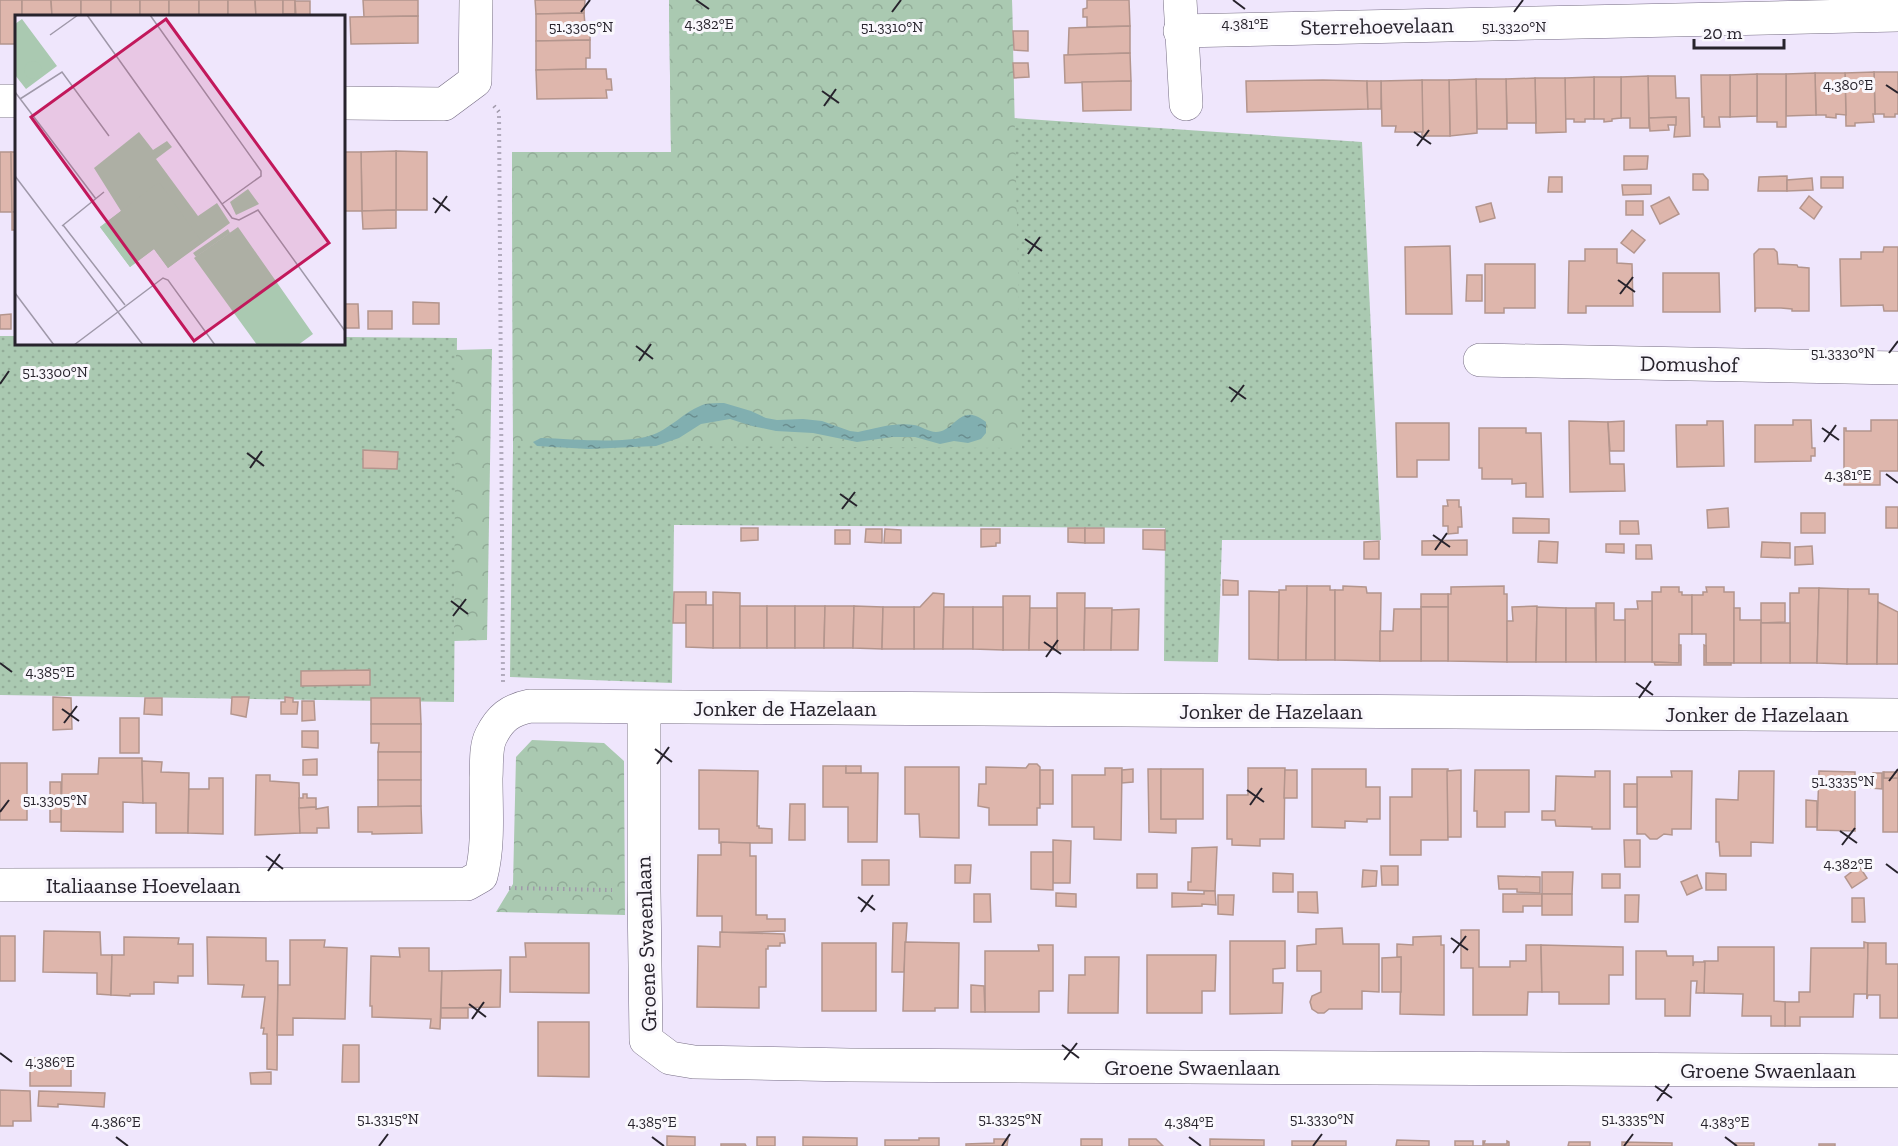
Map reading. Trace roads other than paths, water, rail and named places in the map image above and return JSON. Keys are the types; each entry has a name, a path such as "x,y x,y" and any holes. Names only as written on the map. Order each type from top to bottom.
{"street":[{"path":"345,103 444,104 476,81 476,0"},
{"path":"1180,15 1186,104"},
{"name":"Sterrehoevelaan","path":"1180,15 1898,15"},
{"name":"Domushof","path":"1480,360 1898,368"},
{"name":"Italiaanse Hoevelaan","path":"0,885 467,885 481,876 486,859 487,761 490,738 503,718 514,709 530,706 644,708"},
{"name":"Jonker de Hazelaan","path":"644,708 1898,715"},
{"name":"Groene Swaenlaan","path":"644,708 646,1040 670,1058 694,1062 862,1065 1898,1071"}],"water":[{"path":"724,403 766,418 822,421 858,432 900,424 914,425 936,432 943,431 958,419 970,415 977,416 986,422 986,433 981,439 968,443 954,441 940,444 915,437 892,437 857,442 813,433 776,431 730,419 701,424 679,438 656,446 589,449 537,446 533,442 541,438 610,440 649,436 697,407"}]}
